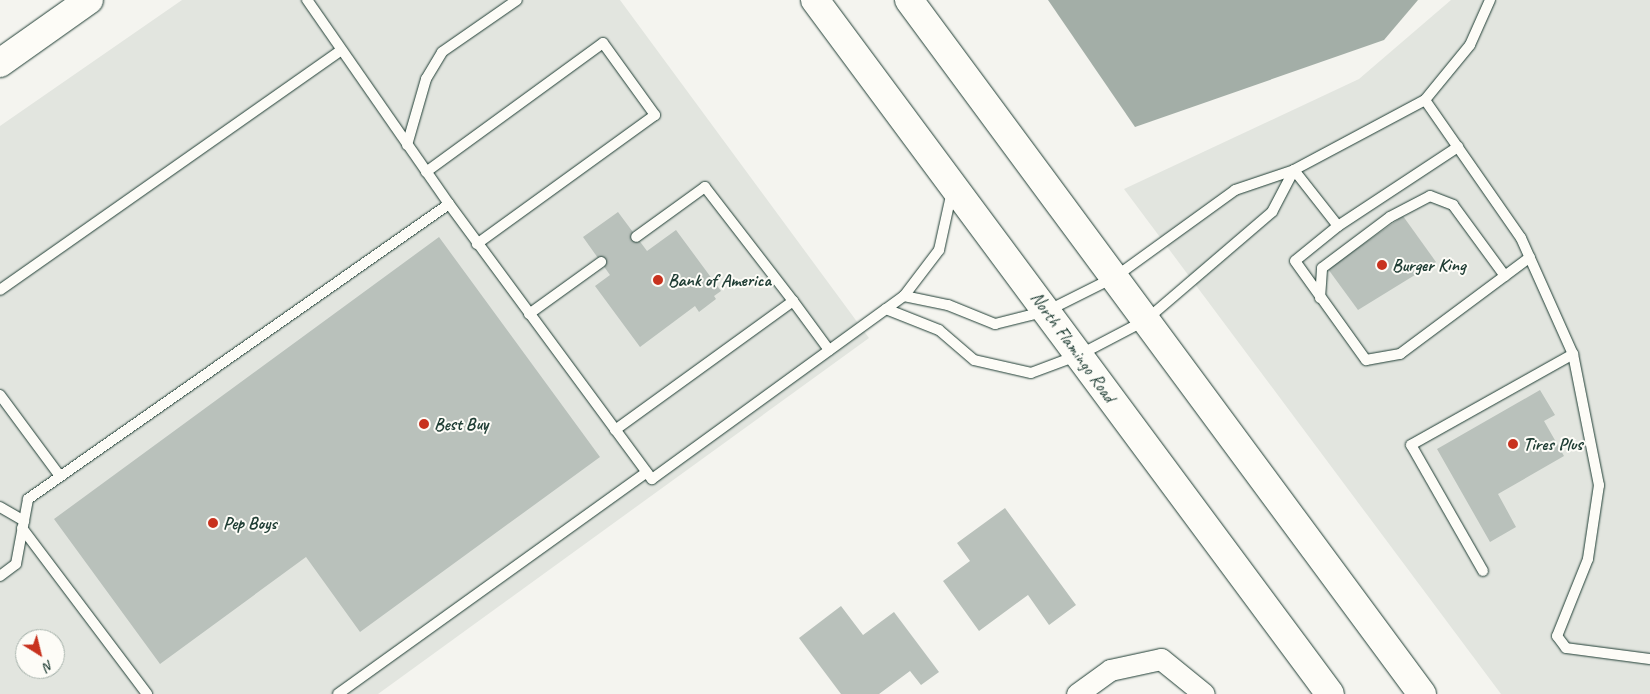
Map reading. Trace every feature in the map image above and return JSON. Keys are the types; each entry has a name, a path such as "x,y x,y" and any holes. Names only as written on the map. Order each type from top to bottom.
{"highway":[{"path":"0,64 89,0"},
{"name":"North Flamingo Road","path":"815,0 1330,694"},
{"path":"909,0 1422,694"}],"street":[{"path":"1077,694 1110,670 1161,660 1204,694"}],"lane":[{"path":"306,0 477,244 652,479 904,296 939,250 953,185"},
{"path":"407,144 426,79 442,52 517,0"},
{"path":"904,296 948,305 995,324 1046,311 1115,277 1235,190 1294,170 1425,100 1470,45 1490,0"},
{"path":"426,172 603,43 655,115 477,244"},
{"path":"0,290 341,50"},
{"path":"1425,100 1521,238 1573,354 1599,485 1588,559 1557,636 1566,648 1650,659"},
{"path":"1458,148 1338,226 1295,260 1320,298 1366,360 1400,354 1530,257"},
{"path":"1294,170 1338,226"},
{"path":"886,309 939,330 974,360 1031,373 1079,355 1146,320 1272,212 1294,170"},
{"path":"636,237 705,187 829,350"},
{"path":"1320,298 1322,268 1390,217 1430,196 1453,204 1505,276"},
{"path":"0,576 16,564 28,499 449,204"},
{"path":"529,314 601,262"},
{"path":"615,430 793,301"},
{"path":"1483,571 1411,445 1573,354"},
{"path":"0,395 60,476"},
{"path":"338,694 647,472"},
{"path":"0,507 23,524 147,694"}],"shaded area":[{"path":"182,0 620,0 869,338 378,694 0,694 0,126"},
{"path":"1048,0 1418,0 1384,40 1135,127"},
{"path":"1451,0 1650,0 1650,694 1501,694 1124,189 1359,79"}],"building":[{"name":"Bank of America","path":"618,212 647,251 676,230 721,291 714,296 716,299 699,312 695,306 640,347 595,286 610,275 583,237"},
{"name":"Burger King","path":"1403,216 1436,262 1358,310 1328,269"},
{"path":"439,237 600,457 360,632 306,557 160,664 54,519"},
{"path":"1540,390 1555,415 1544,421 1564,456 1498,494 1516,527 1490,542 1437,449"},
{"path":"1005,508 1076,605 1049,625 1028,595 979,631 943,581 970,561 957,543"},
{"path":"841,606 863,635 894,612 939,672 921,685 910,671 879,694 841,694 799,638"}],"place":[{"name":"Burger King","path":"1382,265"},
{"name":"Bank of America","path":"658,280"},
{"name":"Best Buy","path":"424,424"},
{"name":"Tires Plus","path":"1513,444"},
{"name":"Pep Boys","path":"213,523"}]}
